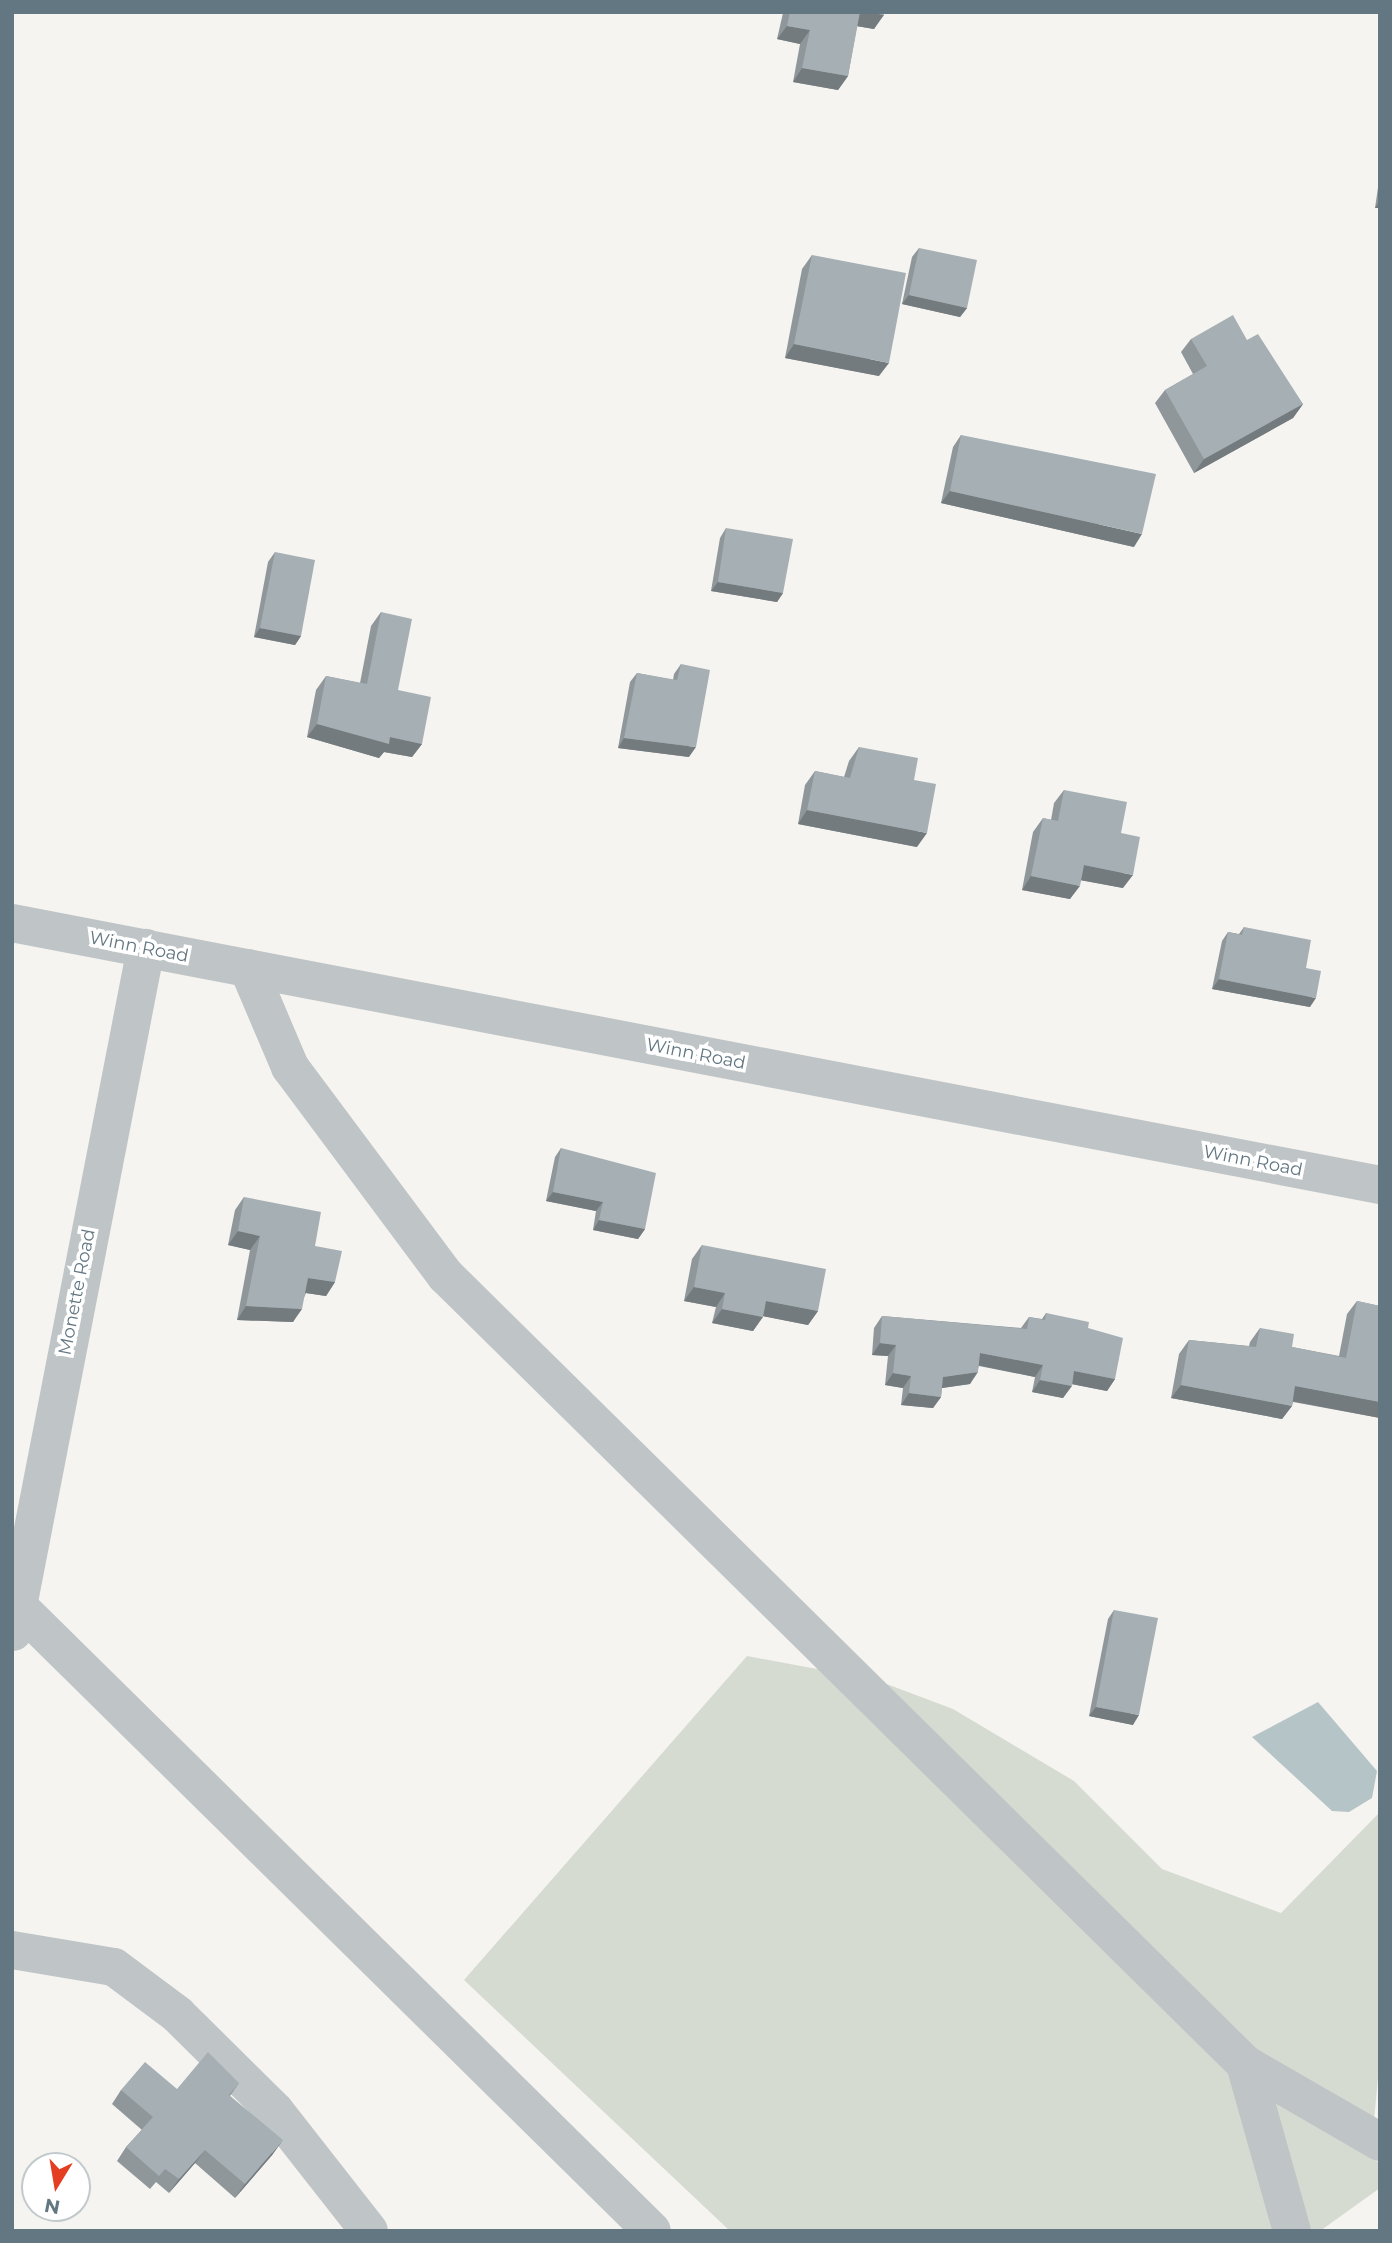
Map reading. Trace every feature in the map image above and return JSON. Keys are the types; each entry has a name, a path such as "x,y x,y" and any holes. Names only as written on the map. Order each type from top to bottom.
{"street":[{"name":"Winn Road","path":"12,923 1380,1185"},
{"name":"Monette Road","path":"15,1622 146,948"},
{"path":"248,968 290,1067 446,1276 1245,2064 1380,2142"},
{"path":"15,1622 652,2231"},
{"path":"12,1950 114,1967 177,2014 275,2111 369,2231"},
{"path":"1245,2064 1292,2231"}],"shaded area":[{"path":"747,1656 876,1680 953,1709 1074,1781 1162,1869 1281,1913 1380,1812 1380,2056 1371,2153 1380,2165 1380,2188 1320,2231 730,2231 464,1980"},
{"path":"1318,1702 1377,1771 1372,1798 1349,1812 1332,1811 1252,1737"}],"building":[{"path":"790,12 860,12 848,76 802,68 810,30 787,26"},
{"path":"919,248 977,260 967,308 909,295"},
{"path":"812,255 906,273 889,363 794,344"},
{"path":"1233,315 1247,340 1258,334 1303,404 1204,459 1165,390 1207,366 1191,339"},
{"path":"961,435 1156,474 1142,534 950,491"},
{"path":"726,528 793,539 783,593 718,582"},
{"path":"275,552 315,560 301,636 260,628"},
{"path":"381,612 412,619 398,690 431,697 422,744 390,737 389,744 317,724 326,676 367,684"},
{"path":"681,664 710,670 696,747 624,738 637,673 677,680"},
{"path":"859,747 918,758 914,780 936,784 927,833 807,810 815,771 850,778"},
{"path":"1064,790 1127,802 1121,833 1140,837 1133,875 1084,865 1080,886 1031,876 1043,818 1058,821"},
{"path":"1244,927 1311,940 1306,968 1321,971 1316,998 1219,979 1228,932 1242,935"},
{"path":"561,1148 656,1173 645,1229 599,1220 603,1202 553,1192"},
{"path":"244,1197 321,1212 315,1246 342,1251 335,1282 308,1278 302,1309 246,1306 260,1236 238,1231"},
{"path":"702,1245 826,1269 818,1311 766,1301 763,1317 722,1309 725,1293 694,1287"},
{"path":"1357,1301 1380,1306 1380,1402 1295,1386 1292,1406 1181,1385 1189,1340 1256,1347 1260,1328 1294,1334 1292,1347 1346,1358"},
{"path":"1046,1313 1089,1322 1088,1328 1123,1338 1115,1379 1074,1371 1072,1386 1040,1380 1043,1365 980,1353 978,1372 943,1377 941,1397 909,1393 911,1376 893,1373 896,1345 880,1343 882,1316 1027,1329 1029,1317 1045,1320"},
{"path":"1114,1610 1158,1618 1139,1715 1096,1707"},
{"path":"208,2052 239,2083 229,2095 283,2140 245,2184 205,2150 179,2179 165,2169 159,2176 126,2147 153,2117 121,2090 145,2062 177,2089"}]}
